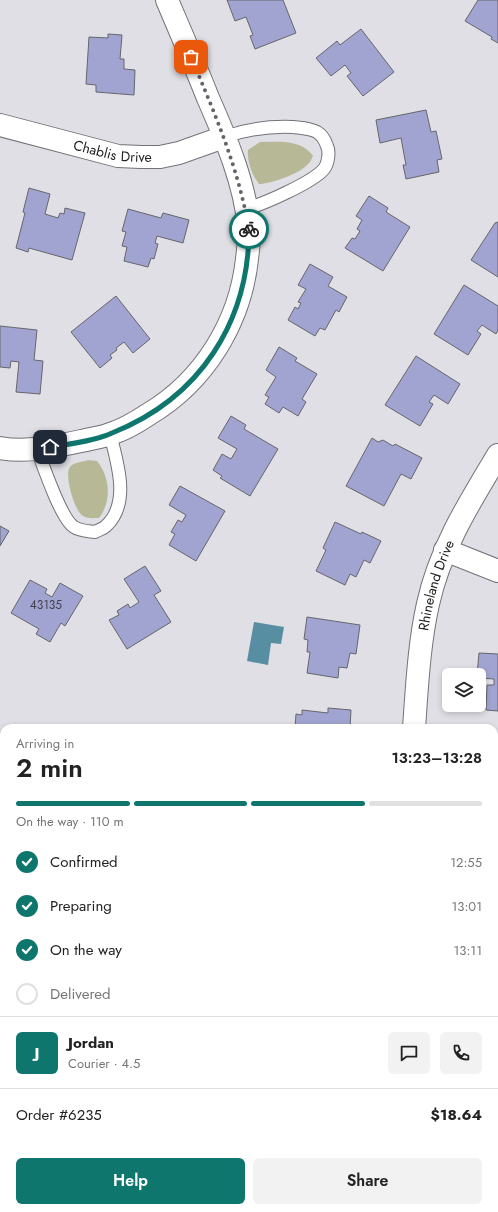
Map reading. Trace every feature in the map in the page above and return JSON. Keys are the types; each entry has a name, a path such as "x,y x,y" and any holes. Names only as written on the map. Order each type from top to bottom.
{"street":[{"path":"0,448 12,450 37,450 110,434 132,425 155,411 177,394 198,374 217,349 238,304 246,274 249,229 246,209 224,136 167,0"},
{"name":"Chablis Drive","path":"0,125 118,156 160,157 179,153 224,136"},
{"name":"Rhineland Drive","path":"414,724 421,643 428,604 436,573 445,550 468,504 498,455"},
{"path":"445,550 498,572"}],"lane":[{"path":"224,136 259,128 281,126 304,128 317,132 324,139 328,149 328,160 324,169 309,180 256,206 246,209"},
{"path":"37,450 47,479 68,520 73,526 82,530 95,532 106,526 114,515 119,503 120,488 117,462 110,434"}],"green space":[{"path":"260,142 282,142 296,144 308,151 313,156 307,165 297,172 277,180 259,184 250,168 248,150"},
{"path":"88,460 97,461 105,474 107,482 108,497 99,518 87,518 80,513 73,500 69,484 68,471 70,467 76,463"}],"water":[{"path":"254,622 284,627 281,644 271,643 268,665 247,661"}],"building":[{"path":"227,0 283,0 296,33 255,49 250,36 253,35 246,17 235,21"},
{"path":"478,0 498,0 498,43 491,39 492,37 465,21"},
{"path":"361,29 394,72 363,96 347,76 351,73 345,65 331,76 316,58 337,41 340,45"},
{"path":"108,34 122,35 120,59 124,59 124,69 135,70 134,95 96,92 96,85 86,84 89,37 108,38"},
{"path":"426,110 431,132 436,131 442,159 437,160 439,172 406,179 403,165 406,165 401,138 380,143 376,120"},
{"path":"29,188 50,194 45,214 58,218 60,213 64,214 65,208 85,213 72,260 29,248 28,252 16,248 25,213 23,212"},
{"path":"369,196 388,208 386,212 410,227 383,271 345,248 352,238 355,239 360,231 357,229 362,220 356,216"},
{"path":"128,209 161,218 163,213 189,220 183,243 157,236 155,243 158,244 154,259 151,258 148,267 124,261 127,247 122,246 126,232 122,231"},
{"path":"498,222 498,277 471,260 495,223"},
{"path":"310,264 333,277 328,286 347,297 339,312 336,310 325,330 320,328 315,336 288,320 295,307 298,309 301,303 298,302 306,289 298,285"},
{"path":"464,285 498,306 498,330 496,334 482,325 477,331 481,334 468,355 434,334"},
{"path":"116,296 150,339 133,353 124,342 110,355 112,358 100,368 71,332"},
{"path":"0,326 37,330 34,360 43,361 40,394 16,392 19,362 11,361 10,368 0,367"},
{"path":"279,347 297,358 295,361 317,374 302,399 306,402 298,416 283,407 279,413 265,404 269,397 265,395 276,377 266,370"},
{"path":"416,356 460,384 448,404 434,395 429,402 433,404 420,426 385,405"},
{"path":"231,416 246,425 244,429 278,449 250,496 220,478 222,476 213,470 222,454 231,459 237,449 218,438"},
{"path":"372,438 378,442 383,440 393,446 395,444 422,458 411,479 401,474 384,506 346,486"},
{"path":"180,486 225,511 196,561 169,545 175,534 171,532 178,520 182,522 186,515 169,505"},
{"path":"335,522 381,541 370,563 364,560 356,577 350,574 345,585 316,571 326,550 323,548"},
{"path":"0,526 9,531 0,546"},
{"path":"145,566 161,591 154,595 171,622 127,649 109,620 119,615 117,611 128,604 130,608 139,602 124,579"},
{"path":"30,580 47,589 45,593 52,597 60,583 83,596 65,626 61,623 50,642 36,634 39,629 11,613"},
{"path":"307,617 360,625 356,654 350,653 347,668 339,667 338,678 307,673 310,652 307,652 308,640 304,639"},
{"path":"479,653 498,654 498,711 486,710 487,685 494,685 494,679 486,678 486,668 478,668"},
{"path":"328,708 351,710 350,724 295,724 296,714 302,715 302,710 328,713"}],"way so far":[{"path":"191,57 224,136 240,186 249,229"}],"route":[{"path":"50,447 110,434 132,425 155,411 177,394 198,374 217,349 238,304 246,274 249,229"}]}
